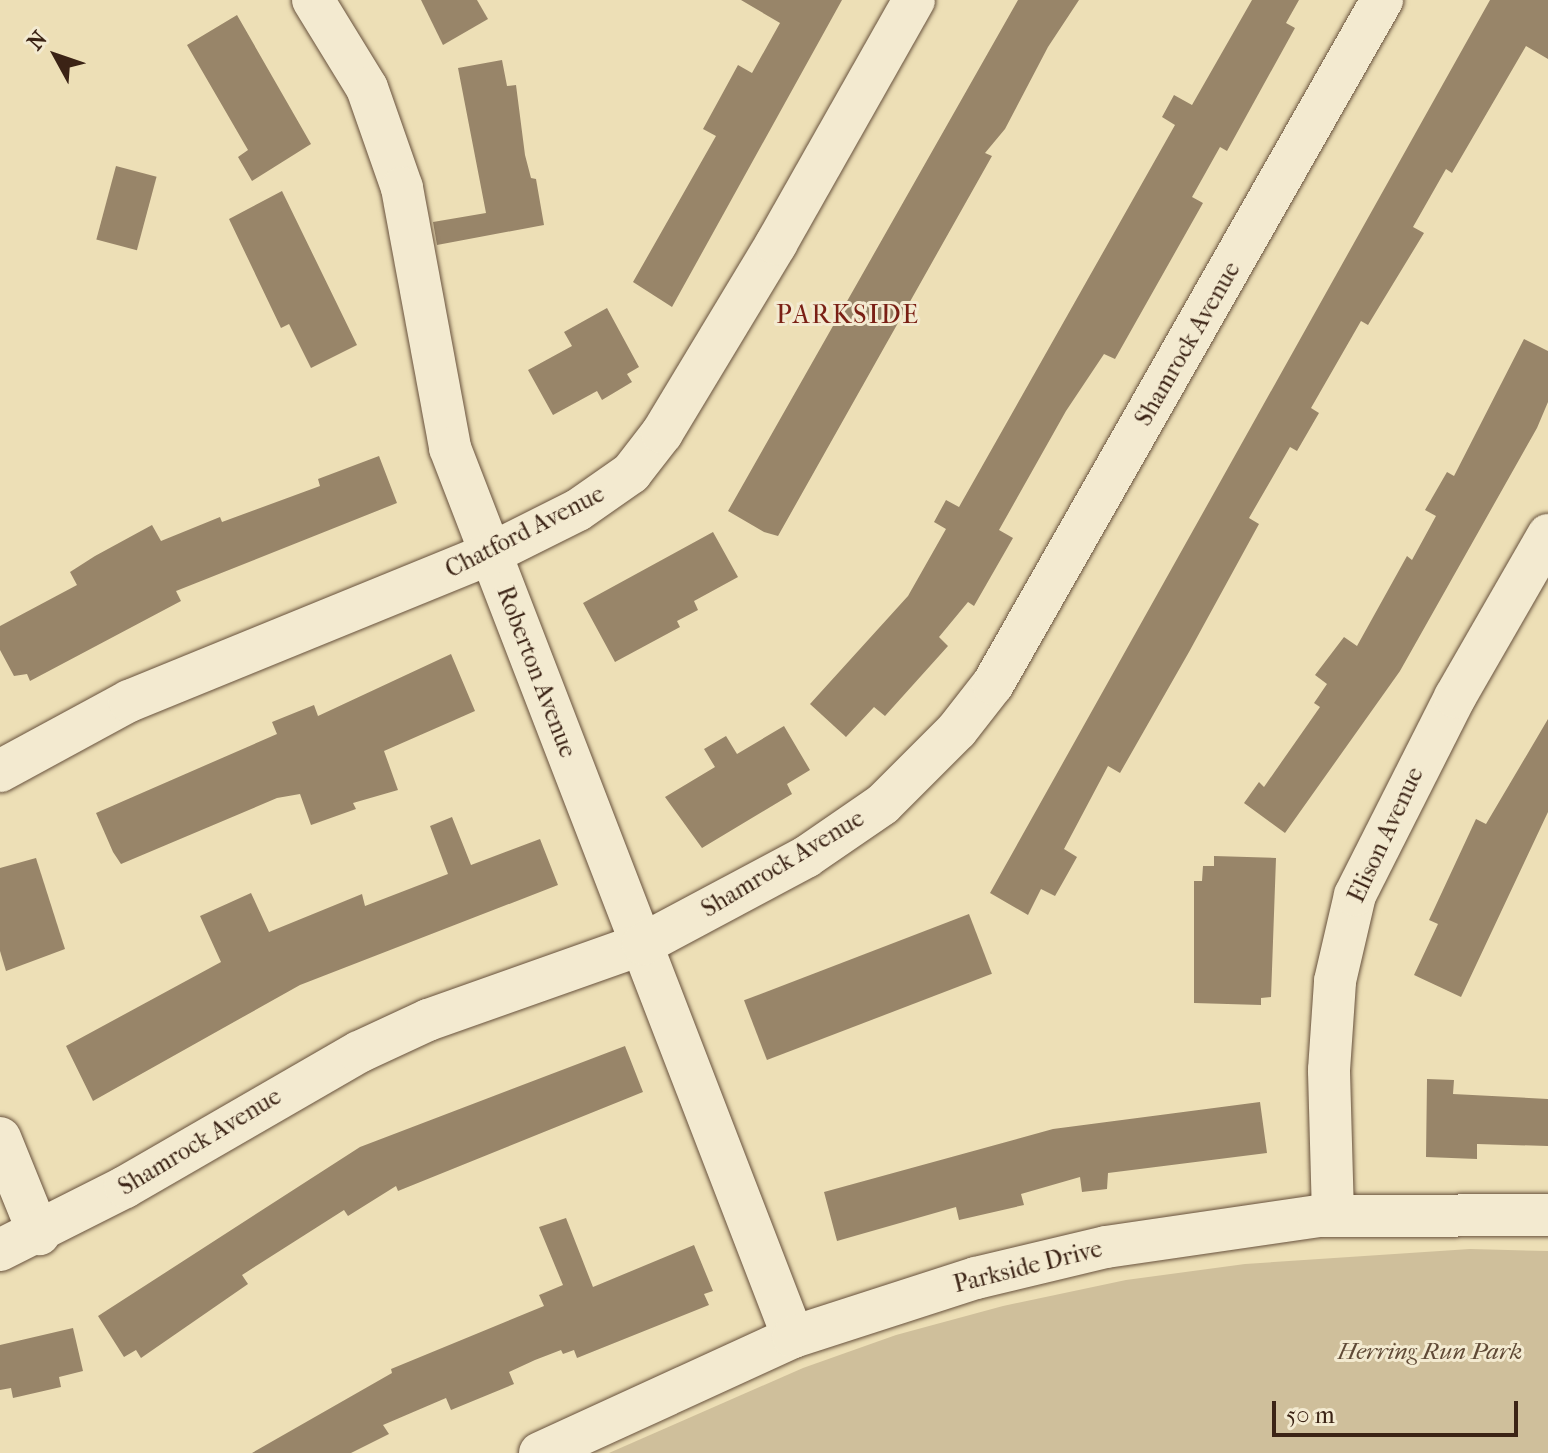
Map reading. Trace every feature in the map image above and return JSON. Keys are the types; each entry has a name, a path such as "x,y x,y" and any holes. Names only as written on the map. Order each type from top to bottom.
{"street":[{"name":"Roberton Avenue","path":"313,0 348,50 383,128 402,188 450,448 793,1337"},
{"name":"Chatford Avenue","path":"0,771 129,701 490,554 609,491 646,456 776,244 914,0"},
{"name":"Shamrock Avenue","path":"0,1250 39,1234 359,1052 428,1020 643,944 806,857 883,804 957,730 993,684 1382,0"},
{"name":"Elison Avenue","path":"1333,1215 1329,1070 1335,981 1355,895 1455,697 1548,535"},
{"path":"0,1138 39,1234"},
{"name":"Parkside Drive","path":"540,1453 793,1337 976,1278 1106,1247 1333,1215 1548,1215"}],"green space":[{"name":"Herring Run Park","path":"1470,1249 1548,1251 1548,1453 609,1453 803,1368 896,1335 1003,1306 1126,1280 1245,1264"}],"building":[{"path":"421,0 477,0 488,19 443,45"},
{"path":"741,0 842,0 672,307 633,282 716,136 703,129 738,65 752,73 780,23"},
{"path":"1018,0 1079,0 1048,47 1005,129 985,153 992,156 778,536 764,532 728,511"},
{"path":"1252,0 1299,0 1286,23 1295,28 1227,151 1220,147 1192,197 1203,203 1115,359 1104,354 1066,411 999,530 1013,538 974,606 968,602 939,637 948,646 885,716 874,707 846,737 810,704 908,596 946,529 934,522 946,500 959,507 1175,125 1162,117 1174,95 1192,105"},
{"path":"1490,0 1548,0 1548,59 1526,46 1452,173 1446,169 1413,227 1424,233 1368,325 1361,321 1311,408 1319,413 1297,451 1290,447 1249,518 1259,524 1189,652 1120,773 1108,766 1064,849 1077,857 1063,882 1055,896 1041,889 1028,915 990,893"},
{"path":"237,15 311,144 252,181 238,157 248,150 187,45"},
{"path":"502,60 507,86 516,85 525,155 531,178 536,179 544,225 437,245 433,222 486,213 458,68"},
{"path":"116,166 157,177 137,250 96,239"},
{"path":"282,191 357,345 311,368 289,324 281,328 229,219"},
{"path":"607,308 639,367 627,374 632,382 602,400 597,391 553,415 528,370 572,346 564,332"},
{"path":"1524,339 1548,351 1548,402 1537,428 1400,671 1285,833 1244,803 1259,782 1264,787 1320,707 1314,703 1327,684 1315,675 1344,637 1357,646 1407,556 1412,560 1436,516 1425,510 1447,472 1454,476"},
{"path":"379,456 397,503 176,591 181,601 30,681 27,674 14,676 0,650 0,626 77,585 70,572 95,556 152,525 161,541 220,517 222,522 320,486 318,479"},
{"path":"713,532 738,577 694,601 698,610 677,621 680,627 615,662 583,603"},
{"path":"451,654 475,711 384,751 398,790 353,803 356,809 311,825 300,794 277,798 121,864 113,852 96,813 277,734 272,722 314,705 318,716"},
{"path":"1548,719 1548,812 1461,997 1414,975 1438,924 1429,920 1476,819 1486,824"},
{"path":"784,726 810,770 787,784 792,794 702,848 665,797 715,767 704,749 726,736 737,754"},
{"path":"452,817 471,865 540,839 558,885 300,985 93,1101 66,1046 221,962 200,916 251,893 269,932 362,894 365,906 448,874 430,826"},
{"path":"1214,856 1276,858 1271,997 1261,998 1261,1005 1194,1003 1194,881 1202,881 1203,866 1214,866"},
{"path":"36,858 65,949 6,971 0,951 0,868"},
{"path":"969,914 992,974 767,1060 744,1000"},
{"path":"625,1046 643,1092 398,1191 396,1186 348,1216 344,1210 242,1275 248,1284 141,1358 136,1350 124,1357 98,1316 360,1147"},
{"path":"1427,1079 1454,1080 1453,1094 1548,1099 1548,1146 1477,1144 1477,1159 1426,1157"},
{"path":"1260,1102 1267,1153 1108,1173 1107,1189 1082,1192 1080,1177 1021,1194 1024,1205 959,1220 956,1207 837,1241 824,1192 1053,1129"},
{"path":"566,1218 593,1287 694,1245 713,1291 704,1294 709,1305 577,1358 574,1350 563,1354 561,1350 535,1360 509,1372 514,1384 451,1410 446,1398 383,1425 389,1434 351,1453 252,1453 392,1373 391,1369 544,1306 539,1295 563,1285 539,1227"},
{"path":"73,1328 83,1371 59,1377 61,1387 13,1398 11,1388 0,1390 0,1345"}],"district":[{"name":"PARKSIDE","path":"848,315"}]}
